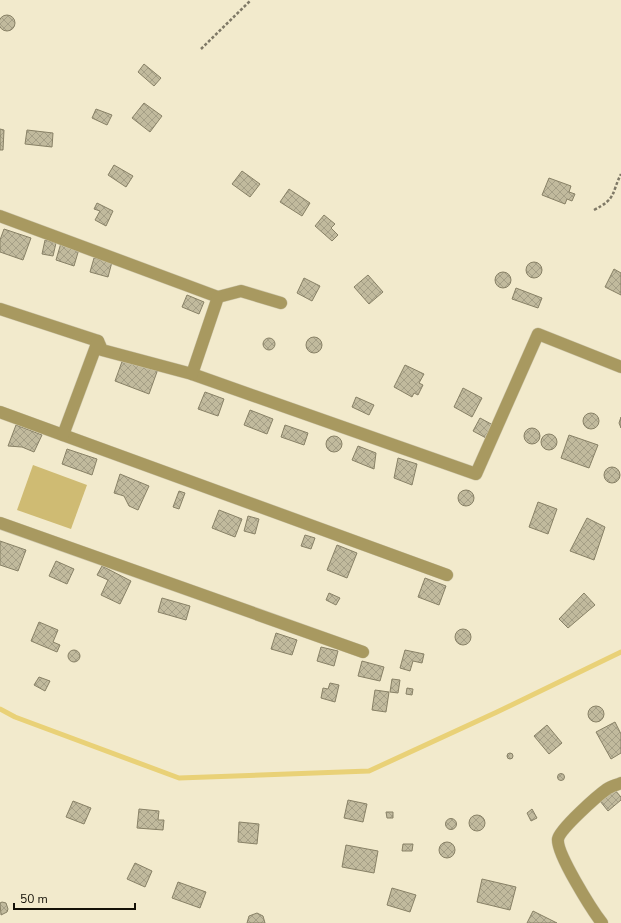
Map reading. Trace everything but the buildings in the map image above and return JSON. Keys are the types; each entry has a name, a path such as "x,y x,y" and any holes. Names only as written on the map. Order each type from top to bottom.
{"street":[{"path":"0,216 218,297 241,291 281,303"},
{"path":"192,374 218,297"},
{"path":"0,309 98,341 102,350 192,374 476,474 538,334 621,367"},
{"path":"63,435 98,341"},
{"path":"0,412 447,575"},
{"path":"0,523 363,652"},
{"path":"602,923 589,906 560,850 558,840 562,830 608,789 621,783"}],"path":[{"path":"201,49 251,0"},
{"path":"594,210 603,205 614,194 621,174"}],"shaded area":[{"path":"33,465 87,485 71,529 17,510"}],"waterway":[{"path":"0,709 15,717 179,778 369,771 497,712 621,652"}]}
